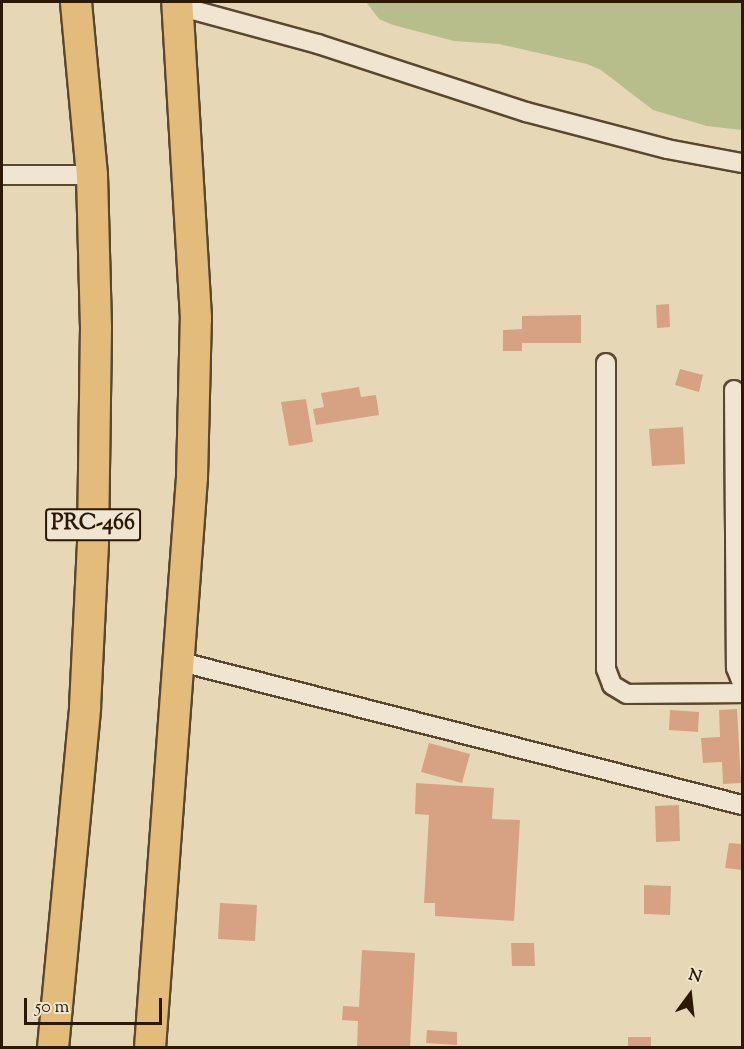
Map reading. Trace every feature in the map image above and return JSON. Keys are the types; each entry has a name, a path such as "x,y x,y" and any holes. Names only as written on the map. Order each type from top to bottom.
{"highway":[{"name":"PRC-466","path":"53,1047 85,706 93,542 96,328 92,175 76,2"},
{"path":"150,1047 181,662 192,477 196,318 178,4"}],"street":[{"path":"178,4 329,47 526,112 667,149 742,163"},
{"path":"2,175 92,175"},
{"path":"606,363 606,669 612,685 627,693 742,693"},
{"path":"734,390 738,432 736,668 742,683"},
{"path":"181,662 742,805"}],"green space":[{"path":"366,2 742,2 742,130 707,126 653,110 601,70 587,64 499,44 454,41 393,25 379,19"}],"building":[{"path":"669,304 670,327 657,328 656,305"},
{"path":"581,315 581,343 522,343 522,351 503,351 503,330 522,329 522,316"},
{"path":"680,369 703,375 699,392 675,385"},
{"path":"359,387 361,397 376,395 379,415 316,425 313,409 324,407 321,393"},
{"path":"306,399 313,442 289,446 281,402"},
{"path":"683,427 685,464 652,466 649,429"},
{"path":"737,709 741,783 723,784 722,762 703,763 701,738 720,737 719,710"},
{"path":"670,710 699,712 698,732 669,730"},
{"path":"429,743 470,754 462,783 421,772"},
{"path":"416,783 494,788 492,819 520,820 514,921 435,916 435,903 424,903 429,815 415,814"},
{"path":"679,805 680,841 656,842 655,806"},
{"path":"729,843 742,844 742,870 725,868"},
{"path":"644,885 671,886 670,915 644,914"},
{"path":"220,903 257,905 255,941 218,939"},
{"path":"511,943 534,943 535,966 512,966"},
{"path":"362,950 415,953 410,1048 357,1048 358,1021 342,1020 343,1006 359,1007"},
{"path":"427,1030 457,1032 457,1045 426,1043"},
{"path":"628,1037 651,1037 651,1048 628,1048"}]}
